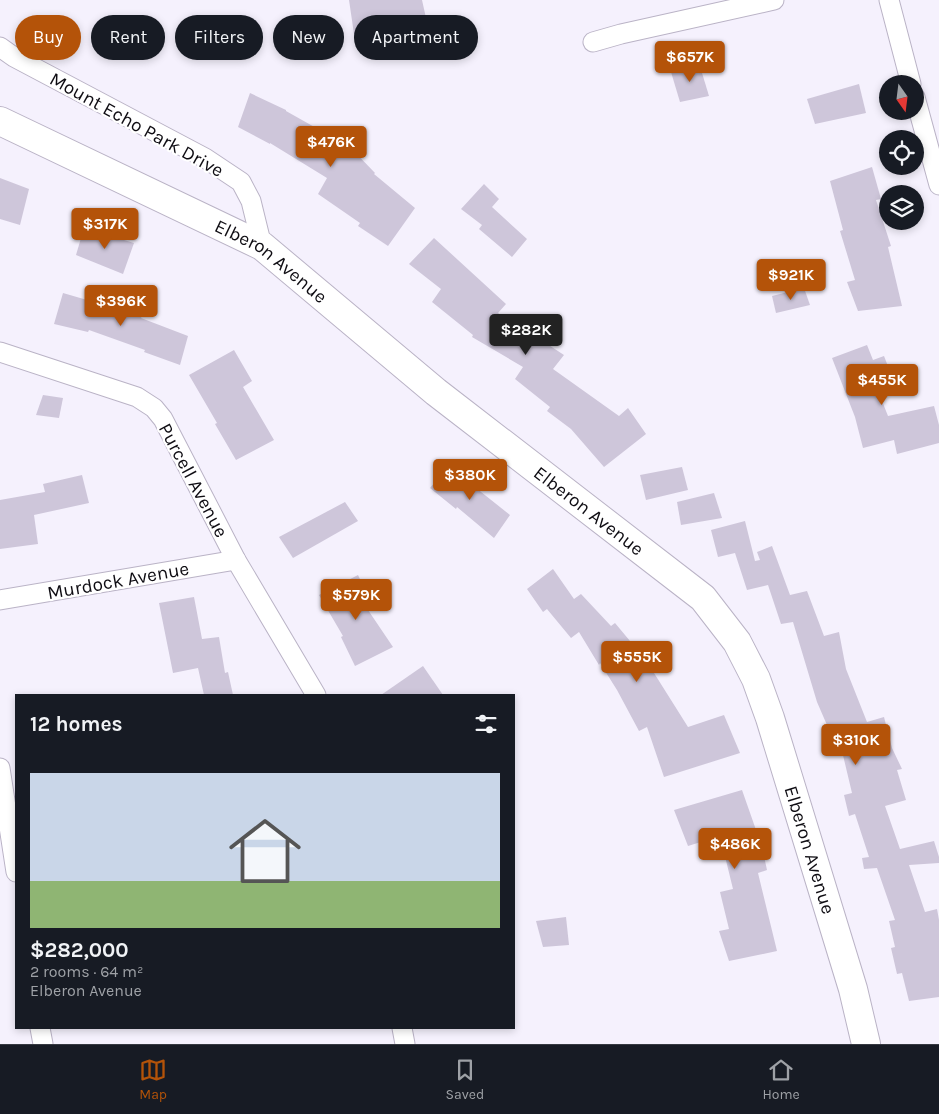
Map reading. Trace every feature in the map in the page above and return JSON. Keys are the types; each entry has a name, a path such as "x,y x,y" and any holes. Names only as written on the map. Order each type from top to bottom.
{"street":[{"path":"593,42 774,0"},
{"path":"888,0 909,75"},
{"name":"Mount Echo Park Drive","path":"0,47 14,57 205,158 241,182 251,201 262,246"},
{"path":"921,120 939,185"},
{"name":"Elberon Avenue","path":"0,121 262,246 436,392 703,598 737,642 756,679 770,718 854,989 866,1044"},
{"name":"Purcell Avenue","path":"0,352 137,397 154,408 163,419 236,560 315,694"},
{"name":"Murdock Avenue","path":"0,600 236,560"},
{"path":"0,768 15,866"},
{"path":"40,1029 43,1044"},
{"path":"402,1029 405,1044"}],"building":[{"path":"349,0 422,0 425,15 354,15 354,34"},
{"path":"699,63 709,96 680,102 671,72"},
{"path":"859,84 866,113 815,124 807,99"},
{"path":"250,93 286,110 350,147 374,174 415,208 388,246 358,226 360,223 318,194 327,178 270,143 238,127"},
{"path":"872,167 879,192 879,199 876,200 879,209 879,230 886,230 891,246 888,247 902,306 858,311 847,282 855,280 840,231 843,230 830,181"},
{"path":"0,178 29,189 20,225 0,219"},
{"path":"484,184 499,199 492,207 527,239 512,257 479,229 482,225 461,209"},
{"path":"84,228 134,243 123,274 76,255"},
{"path":"434,238 506,304 498,313 538,345 541,340 564,355 553,369 619,416 628,408 646,434 604,467 571,429 547,411 550,407 515,379 523,367 472,337 473,335 432,302 441,289 409,264"},
{"path":"804,288 810,305 776,313 772,296"},
{"path":"63,293 142,316 141,318 188,336 180,365 89,330 88,332 54,324"},
{"path":"867,345 873,360 884,356 891,374 874,381 888,416 934,406 939,425 939,443 897,454 894,440 863,448 855,417 832,358"},
{"path":"234,350 252,381 243,387 274,440 236,460 189,375"},
{"path":"43,395 63,398 59,418 36,415"},
{"path":"450,464 471,484 510,515 494,538 457,507 456,509 430,488"},
{"path":"682,467 688,490 646,500 640,475"},
{"path":"82,475 89,503 34,515 38,544 0,549 0,500 45,492 43,484"},
{"path":"714,493 722,518 681,525 677,502"},
{"path":"345,502 358,521 293,558 279,537"},
{"path":"745,521 755,561 760,560 757,552 772,546 790,595 807,591 824,636 839,632 846,669 867,722 884,717 892,748 902,769 897,770 906,800 885,806 900,849 934,841 939,857 939,863 909,865 925,912 937,909 939,920 939,997 909,1001 902,973 897,974 891,948 895,947 889,921 895,920 877,868 864,869 862,858 869,857 855,814 849,816 844,795 852,793 842,751 835,753 828,733 830,732 817,702 793,622 781,624 768,585 747,590 735,553 718,557 711,530"},
{"path":"553,569 574,599 581,594 611,626 615,623 635,647 637,646 688,727 724,715 740,753 664,777 647,727 639,731 617,690 579,632 571,638 547,609 543,612 527,589"},
{"path":"358,575 372,604 366,607 393,647 355,666 341,637 343,636 319,595"},
{"path":"194,597 202,639 219,637 225,673 228,672 233,694 204,694 198,668 173,673 159,603"},
{"path":"423,666 442,694 382,694"},
{"path":"742,790 762,847 767,870 758,873 777,951 729,961 719,931 729,929 720,892 733,889 720,836 688,846 674,810"},
{"path":"566,917 569,945 543,947 536,921"}]}
